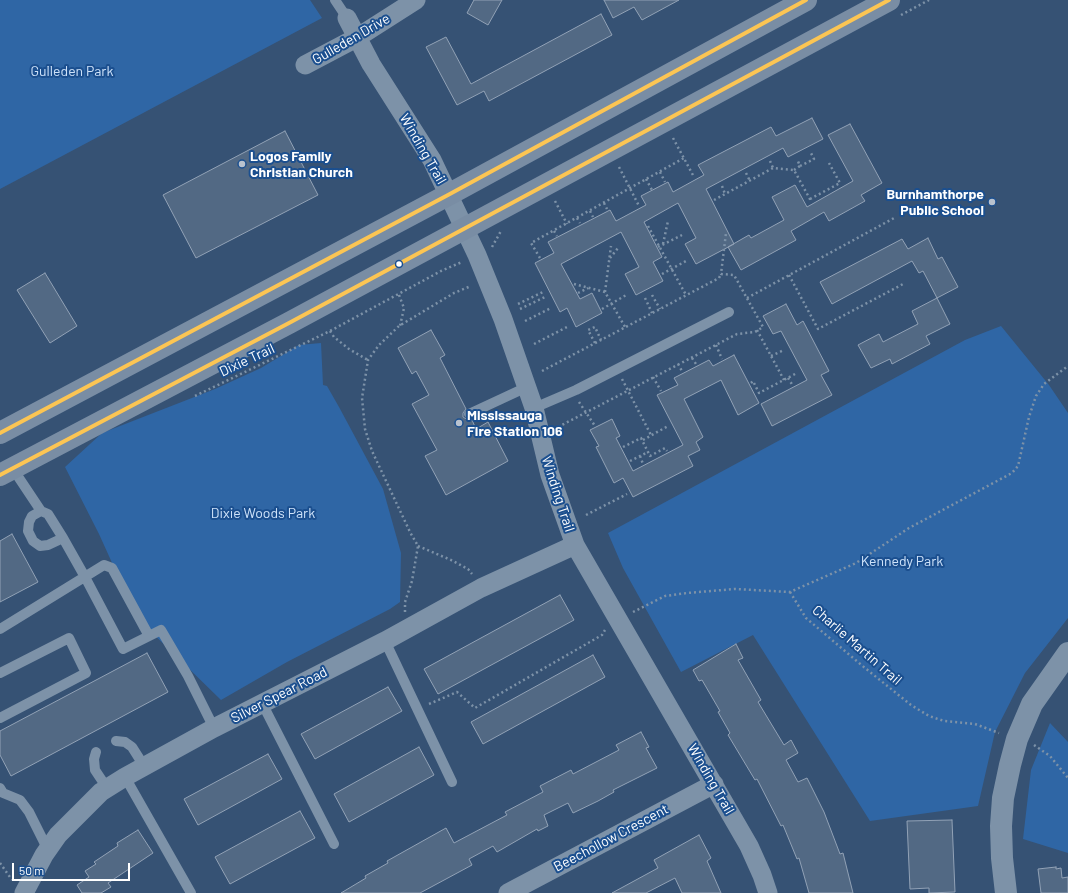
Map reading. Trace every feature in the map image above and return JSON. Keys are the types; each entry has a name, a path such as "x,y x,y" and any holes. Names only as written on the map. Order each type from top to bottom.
{"main road":[{"path":"0,433 448,194 806,0"},
{"path":"7,472 889,0"}],"street":[{"name":"Gulleden Drive","path":"305,64 358,37 416,0"},
{"name":"Winding Trail","path":"347,18 371,64 432,160 465,228 500,312 527,387 534,408 550,475 575,545 749,846 762,874 768,893"},
{"name":"Silver Spear Road","path":"24,893 58,835 107,788 125,776 214,728 385,641 481,588 575,545"},
{"path":"1006,893 1002,858 1001,826 1003,798 1015,745 1032,704 1068,653"},
{"name":"Beechollow Crescent","path":"508,893 714,784"}],"lane":[{"path":"335,0 347,18"},
{"path":"534,408 576,390 729,312"},
{"path":"469,414 527,387"},
{"path":"7,472 41,511 48,514 85,577 123,649 161,630 188,676 214,728"},
{"path":"41,511 32,516 29,522 28,531 33,541 40,546 48,545 63,538"},
{"path":"0,629 104,565 112,568 149,636"},
{"path":"0,673 69,638 86,673 0,718"},
{"path":"385,641 452,782"},
{"path":"262,704 334,844"},
{"path":"116,741 125,742 132,747 144,766"},
{"path":"96,752 94,759 95,770 107,788"},
{"path":"125,776 190,893"},
{"path":"0,788 3,793 20,800 29,812 48,850"}],"path":[{"path":"673,138 694,177"},
{"path":"714,200 773,168 794,170 814,159 810,151"},
{"path":"540,258 531,243 684,158"},
{"path":"797,159 800,166"},
{"path":"770,161 773,168"},
{"path":"794,170 810,200 840,183 829,163"},
{"path":"618,167 639,206"},
{"path":"660,172 665,182"},
{"path":"746,173 750,181"},
{"path":"646,179 652,190"},
{"path":"795,184 800,181"},
{"path":"722,186 726,194"},
{"path":"554,201 567,224"},
{"path":"604,203 607,209"},
{"path":"590,210 593,217"},
{"path":"747,298 896,217"},
{"path":"577,218 580,223"},
{"path":"660,246 668,221"},
{"path":"648,226 686,295"},
{"path":"554,231 557,236"},
{"path":"660,246 682,235"},
{"path":"611,246 605,292 625,327"},
{"path":"609,259 618,248"},
{"path":"662,274 686,260"},
{"name":"Dixie Trail","path":"189,398 330,331 441,271 458,265"},
{"path":"542,371 719,278 721,274"},
{"path":"789,275 818,329 905,283"},
{"path":"574,284 605,292"},
{"path":"471,286 454,293 399,326 380,344 368,360 362,398 365,429 372,451 418,546 468,569 481,588"},
{"path":"578,293 588,288"},
{"path":"518,304 543,292"},
{"path":"602,310 628,294"},
{"path":"399,295 404,308 399,326"},
{"path":"652,295 660,309"},
{"path":"520,309 545,297"},
{"path":"645,298 652,313"},
{"path":"525,321 550,308"},
{"path":"534,344 567,327"},
{"path":"595,343 588,330 595,327 601,340"},
{"path":"757,330 784,380"},
{"path":"330,331 334,337 349,349 368,360"},
{"path":"716,345 722,359"},
{"path":"771,356 784,350"},
{"path":"692,357 696,364"},
{"path":"678,364 682,371"},
{"path":"627,616 665,596 735,588 790,592 856,563 909,528 1012,473 1018,466 1029,417 1036,396 1044,384 1068,366"},
{"path":"616,369 651,435"},
{"path":"751,383 753,381 759,393 797,373"},
{"path":"653,377 661,391"},
{"path":"788,378 792,386"},
{"path":"576,390 579,403 584,407 595,426"},
{"path":"623,448 641,438 643,440 668,426"},
{"path":"643,440 650,456 665,448 667,451"},
{"path":"630,461 648,452"},
{"path":"640,456 643,464"},
{"path":"586,515 627,494"},
{"path":"411,626 404,610 418,546"},
{"name":"Charlie Martin Trail","path":"790,592 806,618 865,668 912,705 929,716 944,721 975,724 1003,734"},
{"path":"417,709 458,692 475,708 602,635 606,628"},
{"path":"1031,744 1050,756 1068,778"}],"green space":[{"name":"Gulleden Park","path":"0,0 310,0 322,18 0,189"},
{"name":"Kennedy Park","path":"1001,326 1049,385 1068,413 1068,618 1025,673 995,732 978,806 870,821 753,635 681,672 623,568 608,533 965,340"},
{"name":"Dixie Woods Park","path":"321,343 323,385 327,386 383,489 401,553 400,602 390,609 287,662 221,700 137,618 99,534 65,467 102,433 215,389 261,368 299,345"},
{"path":"1050,723 1068,742 1068,853 1023,839 1031,770"}],"building":[{"path":"474,0 502,0 488,25 467,13"},
{"path":"604,0 679,0 642,20 634,7 613,18"},
{"path":"601,14 612,35 489,101 484,91 457,105 426,47 446,37 471,84"},
{"path":"812,118 823,139 788,157 783,148 706,189 734,244 696,264 685,244 696,238 678,203 644,222 662,257 653,262 663,281 636,295 625,274 639,267 621,232 561,264 580,299 592,293 602,313 576,327 567,308 560,312 535,263 554,253 548,242 610,210 616,221 646,205 641,196 668,182 673,192 704,175 698,165 771,127 776,136"},
{"path":"850,124 882,183 861,195 865,201 829,221 824,212 791,231 796,240 741,270 728,247 749,235 751,238 784,220 772,197 795,185 807,207 853,181 828,135"},
{"path":"285,131 318,195 196,258 163,195"},
{"path":"928,238 938,259 942,257 958,287 937,298 923,271 919,273 912,261 832,304 820,282 902,239 908,249"},
{"path":"45,273 77,326 50,343 17,290"},
{"path":"937,298 950,324 926,336 930,344 892,364 890,359 871,368 858,345 879,334 883,342 918,324 912,311"},
{"path":"786,304 797,325 803,321 829,371 821,375 832,395 772,426 761,404 807,380 781,331 773,334 763,316"},
{"path":"431,330 445,355 440,358 466,409 463,413 463,417 468,420 472,420 476,429 488,422 508,461 446,495 425,456 437,450 412,404 429,395 416,371 412,374 398,348"},
{"path":"734,355 759,403 738,415 721,380 684,399 703,437 696,442 700,450 688,456 693,466 633,497 623,478 614,483 596,447 599,446 590,430 612,419 620,436 616,438 633,471 683,445 657,395 678,385 674,378 709,360 713,366"},
{"path":"12,534 38,582 0,602 0,541"},
{"path":"560,595 574,620 438,694 424,669"},
{"path":"736,644 743,658 738,660 761,700 758,702 784,745 791,740 798,753 786,760 798,782 807,778 824,812 840,854 843,853 853,893 809,893 799,858 797,859 783,825 781,826 757,779 755,780 728,735 730,733 718,712 720,711 702,680 699,681 693,670"},
{"path":"147,653 168,692 11,776 0,755 0,731"},
{"path":"593,655 605,677 483,744 471,722"},
{"path":"388,687 402,711 315,759 301,734"},
{"path":"641,732 649,747 646,748 657,768 613,790 614,792 598,801 573,813 568,803 544,815 548,826 538,831 537,829 497,852 493,846 469,859 472,865 420,893 341,893 366,878 365,876 388,863 387,861 446,828 454,843 507,815 505,812 543,792 540,786 571,770 573,774 619,750 616,745"},
{"path":"419,747 434,775 349,822 334,794"},
{"path":"268,754 282,779 198,825 184,799"},
{"path":"300,811 315,838 230,884 215,857"},
{"path":"952,820 955,892 929,893 929,888 910,889 907,821"},
{"path":"138,830 153,853 108,883 111,887 101,893 82,893 77,885 89,877 85,871 96,864 94,862 118,846 117,843"},
{"path":"699,835 711,858 707,861 721,893 682,893 675,878 646,893 612,893 658,868 654,860"},
{"path":"1056,867 1056,869 1061,868 1062,878 1068,877 1068,893 1041,893 1038,869"}],"transit line":[{"path":"0,433 448,195 806,0"},
{"path":"0,475 289,323 889,0"}],"place":[{"name":"Logos Family Christian Church","path":"242,164"},
{"name":"Burnhamthorpe Public School","path":"992,202"},
{"name":"Mississauga Fire Station 106","path":"459,423"}]}
